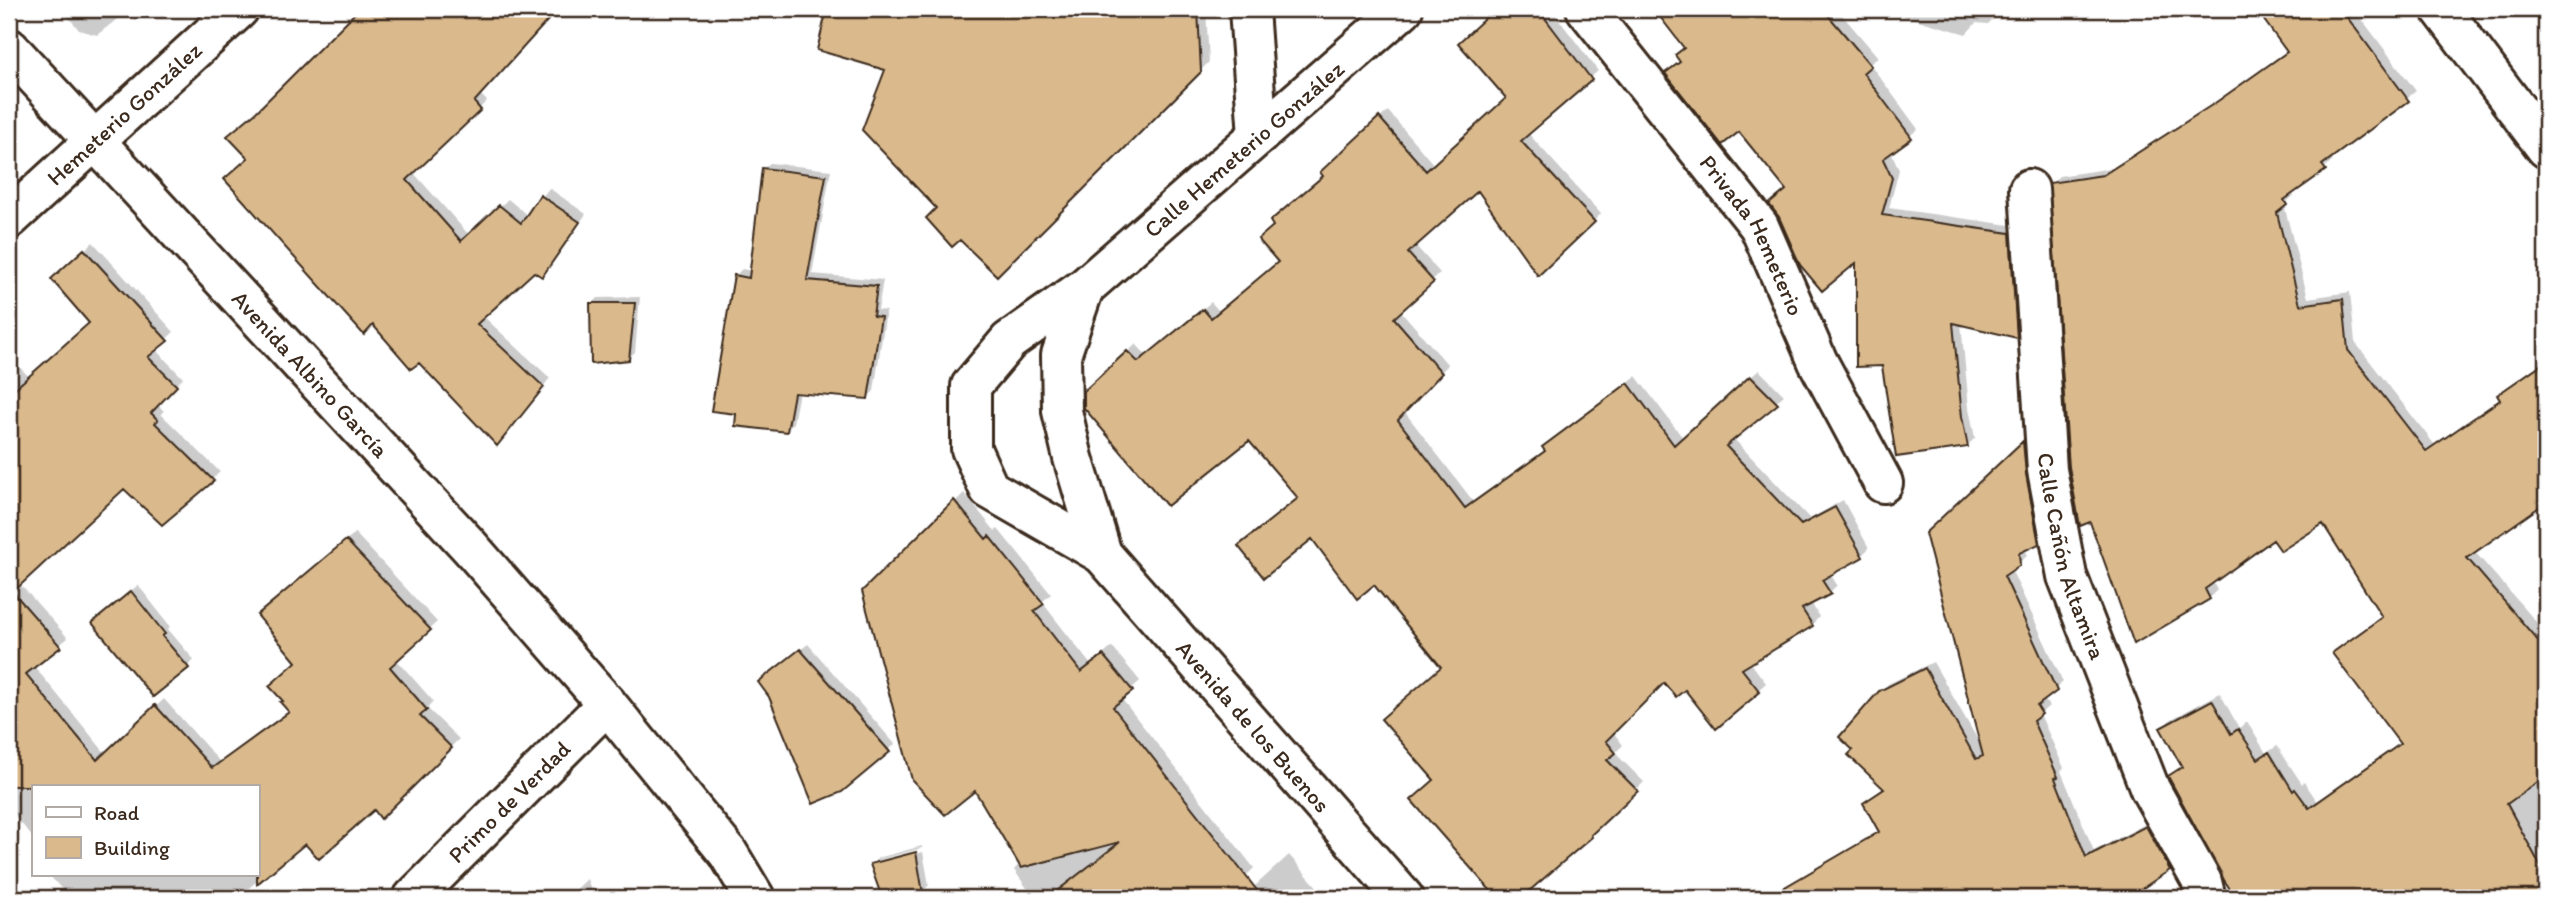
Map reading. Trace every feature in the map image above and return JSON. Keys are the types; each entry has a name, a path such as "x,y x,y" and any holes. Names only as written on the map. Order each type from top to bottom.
{"street":[{"name":"Hemeterio González","path":"9,219 239,9"},
{"path":"1249,9 1258,136"},
{"name":"Calle Hemeterio González","path":"1084,288 1403,9"},
{"name":"Privada Hemeterio","path":"1586,9 1759,226 1818,362 1883,482"},
{"path":"2441,9 2546,148"},
{"name":"Avenida Albino García","path":"9,48 470,547 607,704 728,853 755,898"},
{"name":"Calle Cañón Altamira","path":"2029,188 2047,470 2067,576 2150,789 2202,882 2206,898"},
{"name":"Avenida de los Buenos","path":"1084,288 1009,341 971,386 971,449 989,489 1102,554 1404,898"},
{"name":"Avenida de los Buenos","path":"1084,288 1061,355 1062,411 1102,554"},
{"name":"Primo de Verdad","path":"413,898 607,704"}],"building":[{"path":"359,9 558,9 474,102 481,110 407,180 461,241 499,205 521,223 540,195 580,222 542,277 534,272 477,324 544,387 497,446 419,363 411,369 373,325 364,335 224,179 248,158 227,136 256,112"},
{"path":"827,9 1198,9 1201,72 997,276 960,240 952,247 926,218 936,208 862,130 885,70 817,50"},
{"path":"1495,9 1538,9 1592,80 1521,141 1595,222 1538,276 1478,191 1408,253 1434,282 1394,318 1442,373 1398,420 1465,508 1545,451 1542,447 1628,383 1674,445 1750,376 1778,404 1726,446 1801,525 1835,507 1863,557 1822,580 1831,594 1802,609 1813,626 1742,669 1760,692 1716,729 1685,690 1676,697 1664,683 1606,741 1616,753 1607,760 1638,791 1591,835 1592,837 1521,898 1497,898 1411,800 1434,780 1381,719 1441,667 1374,585 1357,599 1312,539 1264,578 1238,546 1298,498 1249,441 1167,506 1084,408 1084,391 1127,351 1138,362 1203,309 1211,318 1278,262 1258,239 1273,226 1270,221 1323,176 1320,172 1379,117 1426,171 1506,98 1458,43"},
{"path":"1654,9 1823,9 1871,66 1863,73 1912,138 1883,159 1892,178 1882,215 2010,233 2017,338 1953,323 1962,417 1968,447 1896,457 1882,366 1856,367 1856,263 1822,291 1800,265 1779,217 1769,204 1786,190 1739,132 1722,145 1665,73 1680,62 1675,55 1684,48"},
{"path":"2256,9 2341,9 2409,101 2322,165 2326,170 2284,200 2287,205 2277,213 2300,305 2343,299 2348,350 2426,451 2500,400 2497,395 2546,361 2546,500 2467,558 2546,650 2546,776 2507,804 2546,876 2546,898 2236,898 2168,776 2182,767 2160,728 2212,700 2231,734 2238,729 2258,759 2269,752 2293,791 2295,789 2309,808 2400,744 2332,653 2382,617 2323,524 2281,551 2273,540 2205,589 2210,599 2134,644 2090,522 2080,526 2069,467 2049,183 2103,175 2215,103 2287,52"},
{"path":"762,168 826,176 807,280 877,286 873,316 881,317 868,399 794,393 787,432 735,426 736,414 711,411 734,275 749,278"},
{"path":"84,249 168,341 148,357 177,386 151,413 158,420 155,423 214,481 162,525 124,489 13,592 61,647 26,674 97,760 155,705 212,768 289,712 269,686 296,662 257,615 346,540 431,630 390,667 427,710 420,716 452,748 381,819 374,810 319,859 305,844 257,884 259,785 9,786 9,394 89,323 51,279"},
{"path":"590,303 635,303 629,360 591,364"},
{"path":"2023,441 2026,474 2039,544 2019,553 2020,565 2004,576 2057,691 2037,706 2042,714 2033,721 2058,777 2055,778 2086,857 2146,826 2170,870 2128,898 1766,898 1879,832 1863,803 1884,789 1848,755 1853,750 1839,737 1879,691 1925,668 1976,759 1983,756 1925,533"},
{"path":"954,500 986,539 989,536 1044,604 1034,611 1081,672 1103,655 1133,691 1113,707 1263,898 1048,898 1120,842 1021,868 975,791 945,815 912,780 862,591"},
{"path":"131,591 165,634 162,636 189,668 153,697 92,623"},
{"path":"800,649 890,752 842,792 813,804 769,697 758,682"},
{"path":"916,852 923,893 903,898 882,898 870,864"}]}
